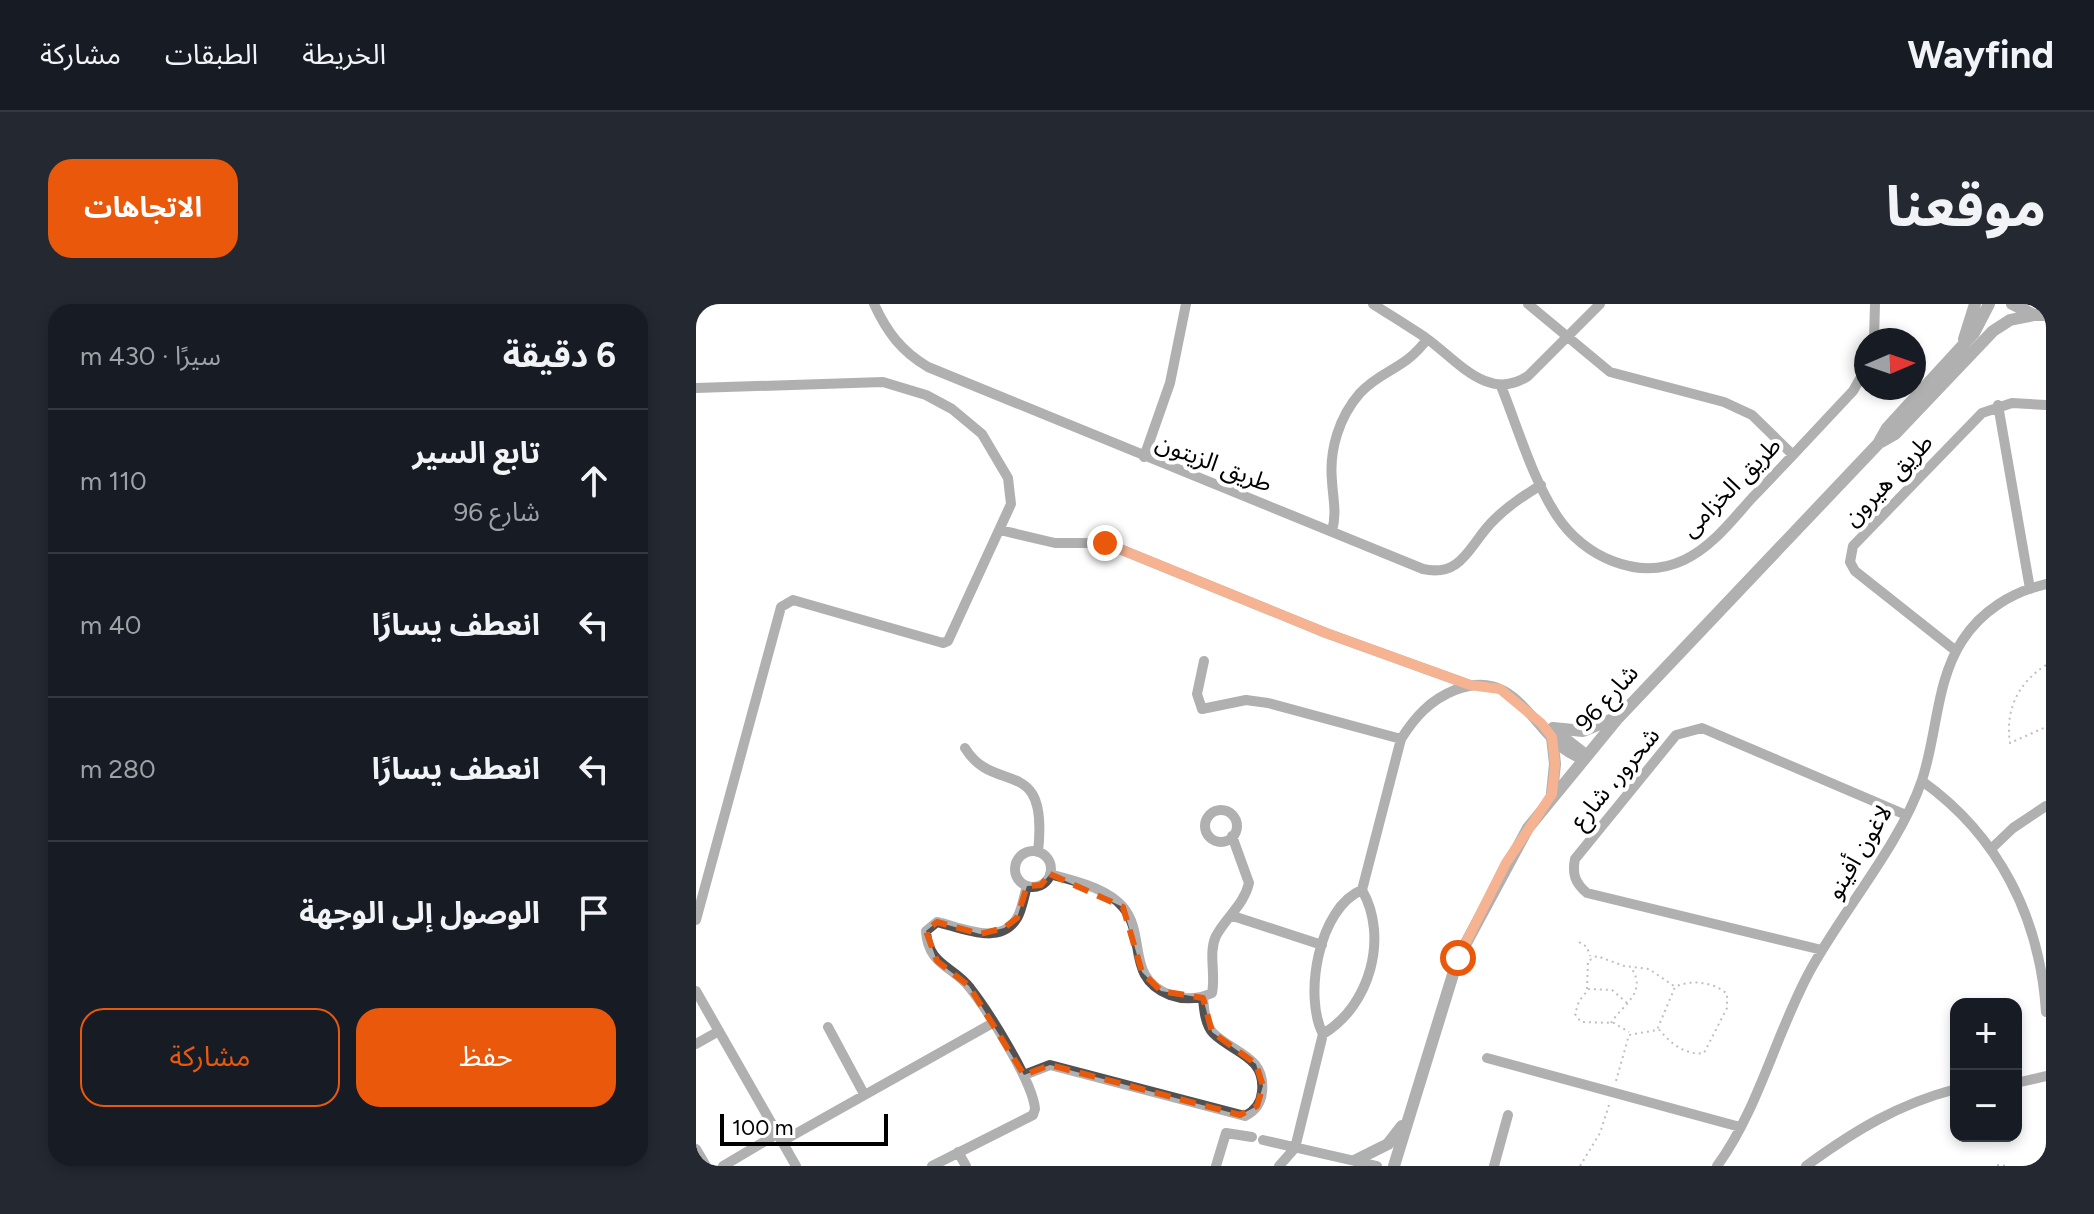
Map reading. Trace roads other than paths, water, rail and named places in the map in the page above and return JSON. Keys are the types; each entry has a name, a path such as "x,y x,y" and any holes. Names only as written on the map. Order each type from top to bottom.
{"street":[{"name":"طريق الزيتون","path":"874,304 889,334 906,354 928,367 1423,569 1449,569 1466,557 1497,517 1541,485"},
{"path":"1144,457 1170,383 1186,304"},
{"path":"1373,304 1427,339 1472,375 1501,386 1516,385 1528,376 1600,304"},
{"path":"1528,304 1594,362 1624,378 1702,394 1752,415 1793,455"},
{"path":"1874,328 1875,304"},
{"path":"1958,352 1975,304"},
{"name":"شارع 96","path":"1394,1166 1458,958 1506,863 1552,794 1618,718 1878,444 1887,428 1974,333 1989,304"},
{"path":"2012,304 2040,315"},
{"name":"شارع 96","path":"1878,444 1895,434 1993,331 2010,320 2040,315"},
{"path":"1332,531 1336,508 1332,458 1343,419 1361,391 1408,362 1427,339"},
{"path":"696,388 883,382 926,395 952,409 982,434 1008,478 1011,504 966,596 952,636 943,643 793,600 781,607 696,920"},
{"name":"طريق الخزامى","path":"1501,386 1541,485 1558,518 1584,545 1621,564 1659,567 1682,561 1703,548 1854,389"},
{"path":"2030,589 1998,405 2034,402 2046,405"},
{"name":"طريق هيرون","path":"1956,651 1855,571 1850,554 1853,546 1982,413 1998,405"},
{"path":"1000,530 1055,543 1105,543 1326,633 1470,685 1500,689 1549,729 1561,750 1584,756"},
{"name":"لاغون أفينو","path":"1720,1165 1740,1127 1792,1006 1822,950 1906,815 1922,781 1956,651 1985,615 2030,589 2046,584"},
{"path":"1204,661 1197,694 1202,709 1246,700 1401,739"},
{"path":"1323,1034 1342,1020 1356,1002 1373,960 1375,932 1372,908 1362,890 1401,739 1426,707 1443,695 1470,685"},
{"path":"1549,729 1583,731 1618,718"},
{"name":"شحرور، شارع","path":"1822,950 1587,893 1578,885 1573,870 1575,859 1676,735 1691,728 1702,728 1906,815"},
{"path":"1549,729 1555,764 1552,794"},
{"path":"965,748 973,760 1016,779 1034,796 1039,809 1038,852"},
{"path":"1922,781 1949,800 1992,848 2021,901 2036,938 2046,1012"},
{"path":"1992,848 2013,828 2046,806"},
{"path":"1050,874 1108,895 1123,907 1132,926 1142,972 1161,991 1175,996 1203,998 1212,993 1214,982 1212,947 1233,916 1249,883 1232,836"},
{"path":"1027,852 1038,852 1048,861 1050,874 1041,885 1027,886 1016,875 1016,864 1027,852"},
{"path":"932,1166 1033,1115 1035,1102 1024,1075 969,986 937,961 926,931 929,925 937,922 980,934 1004,928 1017,918 1027,886"},
{"path":"1279,1166 1295,1148 1323,1034 1316,1016 1315,989 1322,945 1335,912 1344,901 1362,890"},
{"path":"1233,916 1322,945"},
{"path":"696,991 796,1166"},
{"path":"1024,1075 1050,1065 1245,1116 1262,1097 1261,1074 1250,1058 1212,1032 1203,998"},
{"path":"723,1166 991,1024"},
{"path":"828,1027 864,1094"},
{"path":"696,1044 719,1031"},
{"path":"1487,1058 1740,1127"},
{"path":"2022,1082 2046,1076"},
{"path":"1806,1166 1834,1143 1888,1112 1950,1091"},
{"path":"1494,1166 1508,1115"},
{"path":"1352,1163 1388,1144 1407,1120"},
{"path":"1216,1166 1226,1133 1352,1163 1377,1166"},
{"path":"696,1149 706,1166"},
{"path":"958,1152 966,1166"}]}
